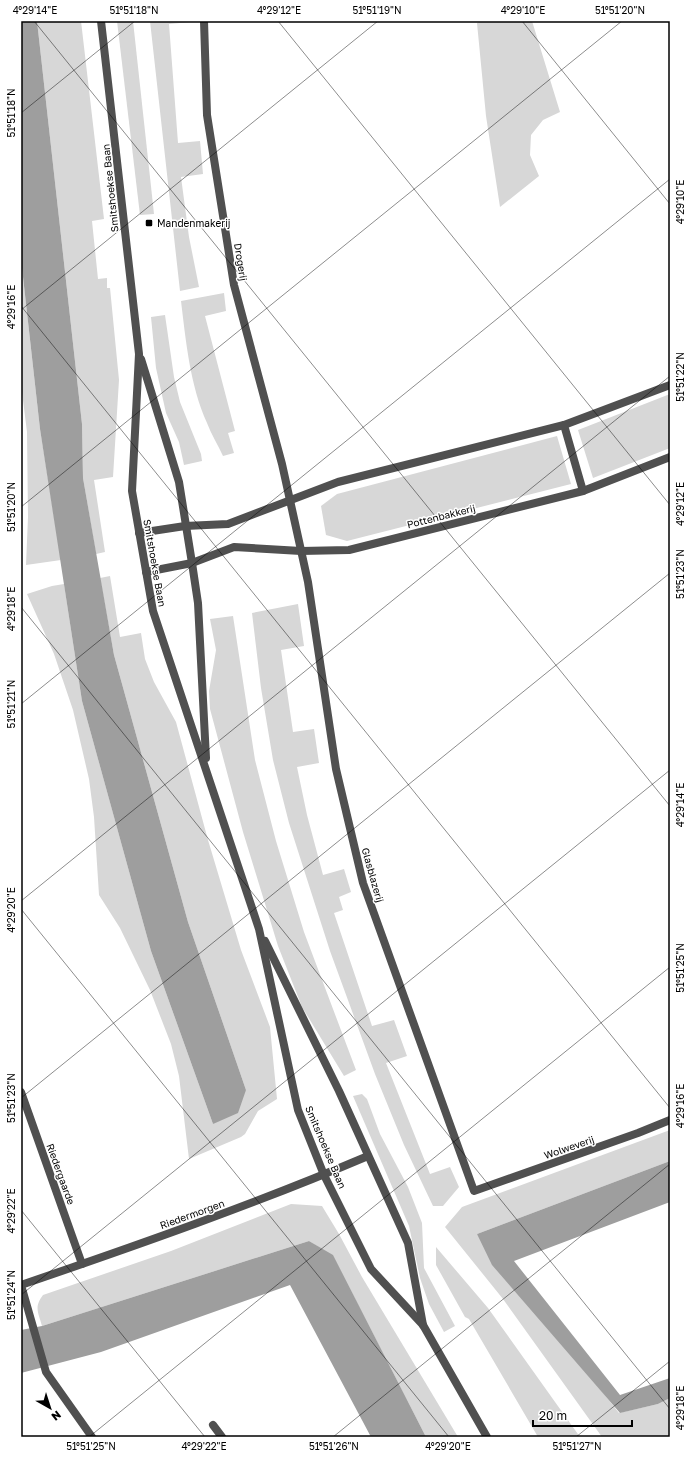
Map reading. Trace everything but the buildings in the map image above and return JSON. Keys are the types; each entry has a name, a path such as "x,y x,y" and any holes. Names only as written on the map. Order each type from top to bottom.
{"street":[{"name":"Smitshoekse Baan","path":"101,21 139,354 132,491 153,611 259,929 298,1110 324,1175 371,1269 423,1325 487,1437"},
{"name":"Drogerij","path":"204,21 207,115 234,285 290,500"},
{"name":"Smitshoekse Baan","path":"139,354 178,482 192,563 198,603 206,769"},
{"path":"139,533 186,526 228,524 338,482 564,425 670,385"},
{"path":"564,425 584,490"},
{"name":"Pottenbakkerij","path":"146,572 192,563 234,547 301,551 349,550 584,490 670,457"},
{"path":"290,500 301,551"},
{"name":"Glasblazerij","path":"301,551 308,582 336,769 363,883 474,1191"},
{"name":"Smitshoekse Baan","path":"259,929 339,1091 408,1243 423,1325"},
{"name":"Riedergaarde","path":"21,1092 82,1264"},
{"name":"Wolweverij","path":"474,1191 638,1133 670,1120"},
{"name":"Riedermorgen","path":"92,1437 46,1372 31,1315 21,1285 241,1207 324,1175 368,1156"},
{"path":"213,1425 222,1437"}],"shaded area":[{"path":"21,21 37,21 82,424 83,478 114,655 188,922 246,1090 238,1113 213,1124 151,951 82,701 40,429 21,259"},
{"path":"37,21 81,21 104,219 92,221 98,279 107,278 107,288 110,288 119,380 113,477 94,480 105,552 96,554 83,478 82,424"},
{"path":"117,21 133,21 154,214 140,215"},
{"path":"150,21 191,21 169,24 178,143 200,141 203,174 181,177 189,237 199,287 180,291"},
{"path":"481,21 532,21 560,112 543,120 531,135 530,155 539,176 500,207 486,116 477,23"},
{"path":"21,259 40,429 61,560 26,565 28,517 27,432 21,384"},
{"path":"224,293 226,311 205,316 235,431 228,433 234,453 223,456 201,409 196,394 181,301"},
{"path":"165,315 174,377 180,402 201,454 202,461 184,465 179,442 166,413 156,368 151,317"},
{"path":"670,394 670,448 593,478 578,430"},
{"path":"557,436 571,484 347,541 326,535 321,506 337,494"},
{"path":"110,576 120,637 141,633 145,659 154,682 176,722 208,840 241,950 270,1027 277,1099 258,1111 245,1134 241,1137 189,1159 179,1076 171,1044 150,990 120,928 99,895 94,817 89,779 73,710 54,654 27,594 52,586 64,584 82,701 151,951 213,1124 246,1090 188,922 114,655 100,578"},
{"path":"298,604 304,646 281,650 293,732 314,729 319,763 297,767 307,815 323,875 344,869 351,892 339,897 343,910 334,913 372,1026 394,1020 407,1056 386,1063 430,1174 450,1167 459,1187 443,1206 433,1206 404,1145 375,1074 330,951 289,823 273,760 261,688 252,613"},
{"path":"233,616 255,760 276,841 304,932 356,1070 344,1076 302,1007 278,946 243,832 210,709 209,691 216,650 210,619"},
{"path":"362,1094 367,1099 380,1134 408,1187 422,1223 424,1268 455,1326 444,1332 429,1304 420,1278 409,1226 353,1096"},
{"path":"670,1130 670,1161 477,1234 619,1413 658,1404 670,1398 670,1437 602,1437 503,1299 445,1227 462,1207"},
{"path":"670,1161 670,1202 514,1261 620,1395 670,1378 670,1398 658,1404 620,1413 492,1265 477,1234"},
{"path":"291,1204 322,1206 362,1277 458,1437 426,1437 333,1256 309,1241 42,1326 38,1313 38,1303 43,1295 171,1251"},
{"path":"309,1241 333,1255 426,1437 371,1437 290,1285 101,1352 21,1373 21,1330 42,1326"},
{"path":"436,1247 488,1308 580,1437 538,1437 469,1319 465,1317 436,1265"}],"place":[{"name":"Mandenmakerij","path":"149,223"}]}
